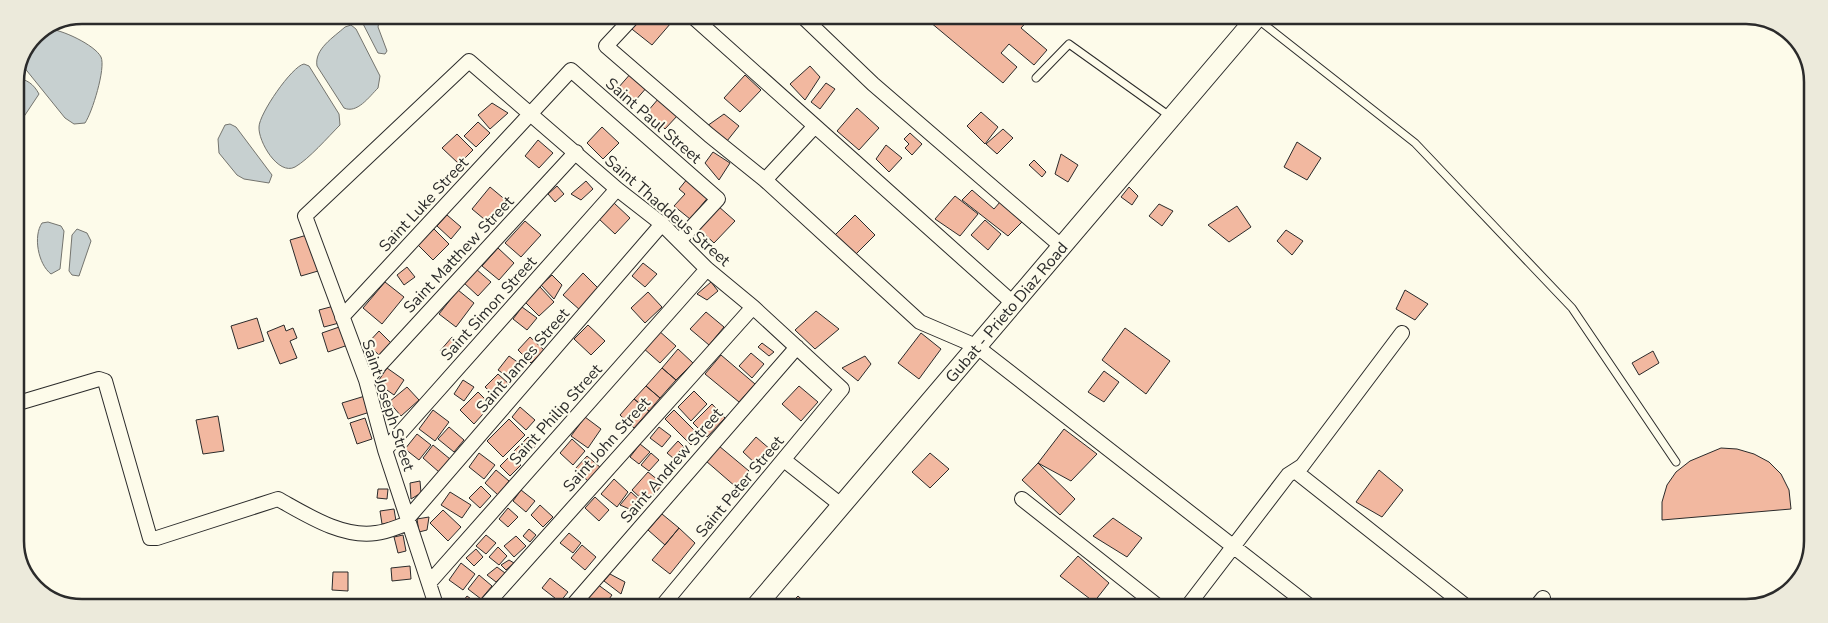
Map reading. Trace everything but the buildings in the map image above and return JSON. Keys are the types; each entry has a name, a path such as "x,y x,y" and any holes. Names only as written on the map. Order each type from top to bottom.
{"main road":[{"name":"Gubat - Prieto Diaz Road","path":"762,599 1251,24"}],"street":[{"path":"627,24 606,46 709,135 765,180 920,322 976,346 1301,599"},
{"path":"701,24 1013,303"},
{"path":"810,24 874,84 1061,246"},
{"name":"Saint Thaddeus Street","path":"305,216 469,61 617,189 662,224 707,269 753,307 842,389"},
{"name":"Saint Paul Street","path":"530,115 571,70 718,199 679,241"},
{"name":"Saint Luke Street","path":"342,317 530,115"},
{"path":"765,180 815,126"},
{"name":"Saint Matthew Street","path":"366,380 576,152"},
{"name":"Saint Simon Street","path":"385,450 617,189"},
{"name":"Saint Joseph Street","path":"305,216 366,380 385,450 434,599"},
{"name":"Saint James Street","path":"409,520 662,224"},
{"name":"Saint Philip Street","path":"429,583 707,269"},
{"name":"Saint John Street","path":"491,599 753,307"},
{"path":"1193,599 1288,475 1302,466 1402,333"},
{"name":"Saint Andrew Street","path":"578,599 797,347"},
{"path":"24,401 99,379 105,381 150,538 157,538 278,499 351,534 376,534 409,520"},
{"name":"Saint Peter Street","path":"668,599 842,389"},
{"path":"784,460 841,505"},
{"path":"1295,471 1458,599"},
{"path":"1022,499 1148,599"}],"lane":[{"path":"1264,24 1415,143 1572,308 1676,462"},
{"path":"1036,78 1069,44 1171,117"}],"shaded area":[{"path":"363,24 379,24 387,51 385,54 378,53"},
{"path":"351,25 356,29 380,76 378,88 362,104 354,109 344,108 317,66 319,54 326,44 345,27"},
{"path":"55,30 77,38 98,52 102,63 98,90 85,123 74,124 65,118 25,69 33,49 49,33"},
{"path":"304,64 309,66 339,114 340,125 318,148 295,167 282,167 270,156 265,148 260,133 260,121 284,81"},
{"path":"24,80 29,82 39,94 24,116"},
{"path":"230,124 236,127 272,175 269,183 244,179 237,175 219,153 218,139 225,125"},
{"path":"48,222 61,226 64,231 60,269 51,274 43,264 37,242 42,223"},
{"path":"77,229 87,233 91,241 79,276 72,275 69,271 72,235"}]}
